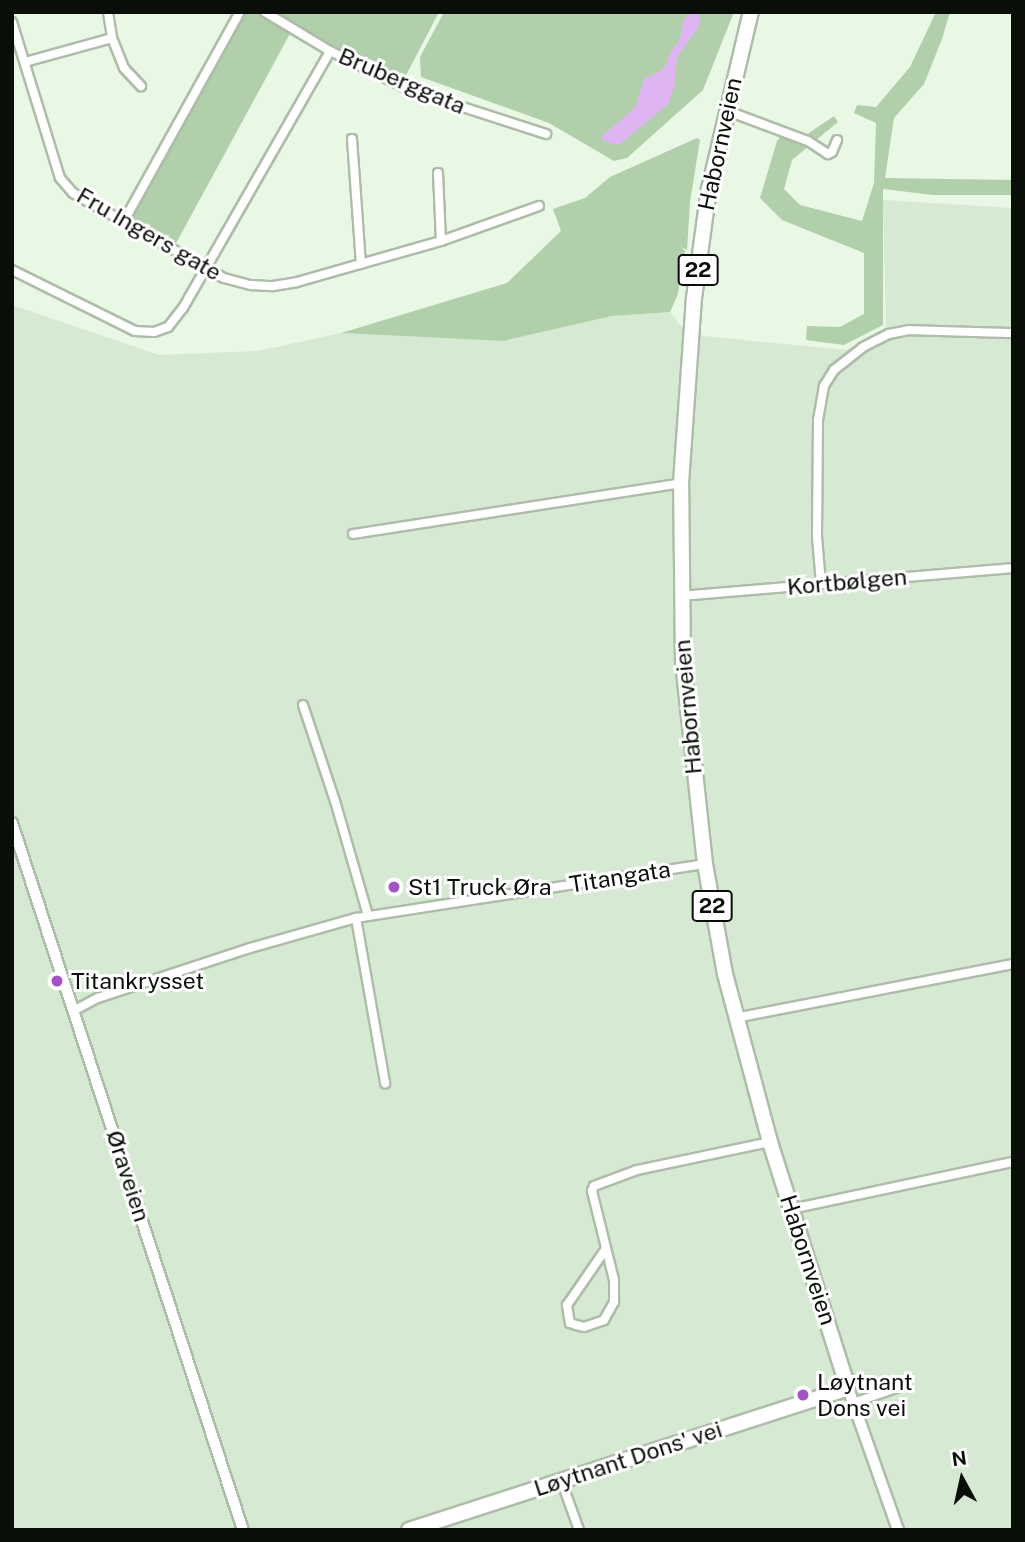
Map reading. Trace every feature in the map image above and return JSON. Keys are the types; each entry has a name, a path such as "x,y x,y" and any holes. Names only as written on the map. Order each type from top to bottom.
{"highway":[{"name":"Habornveien","path":"751,12 725,110 703,227 694,298 681,483 681,596 686,698 705,864 735,1018 769,1142 851,1395"},
{"name":"Løytnant Dons' vei","path":"409,1530 561,1480 851,1395"}],"street":[{"path":"108,12 112,38 124,68 141,86"},
{"path":"124,221 240,12"},
{"name":"Bruberggata","path":"265,12 330,51 410,90 546,134"},
{"name":"Fru Ingers gate","path":"12,22 60,178 73,193 206,269 251,285 273,286 361,264 441,241 539,206"},
{"path":"25,62 112,38"},
{"path":"12,270 135,331 154,332 168,327 206,269 330,51"},
{"path":"725,110 808,141 825,153 832,152 837,140"},
{"path":"352,139 361,264"},
{"path":"438,173 441,241"},
{"path":"821,584 817,514 818,420 824,386 834,370 863,347 889,334 909,330 1013,333"},
{"path":"353,534 681,483"},
{"name":"Kortbølgen","path":"681,596 1013,568"},
{"path":"303,705 335,800 368,915"},
{"name":"Øraveien","path":"12,823 243,1530"},
{"name":"Titangata","path":"75,1010 98,998 273,940 368,915 705,864"},
{"path":"356,918 385,1083"},
{"path":"735,1018 1013,964"},
{"path":"605,1250 567,1305 570,1323 593,1325 610,1315 615,1287 592,1191 595,1184 637,1170 769,1142"},
{"path":"791,1209 1013,1162"},
{"path":"898,1530 851,1395 902,1386"},
{"path":"561,1480 579,1530"}],"shaded area":[{"path":"242,12 263,12 292,30 174,247 126,220"},
{"path":"273,12 439,12 403,81 331,47"},
{"path":"444,12 734,12 703,90 627,158 614,161 549,123 421,77 420,57"},
{"path":"692,12 699,12 698,28 677,57 674,88 668,104 619,145 603,141 602,136 635,108 644,79 664,69 671,51 679,41 684,20"},
{"path":"936,12 950,12 924,84 894,118 885,178 1013,180 1013,195 933,195 883,189 883,325 844,345 806,340 807,326 840,327 864,314 864,253 782,220 760,198 777,141 786,129 806,135 834,116 838,122 792,160 784,189 800,205 862,221 874,183 876,123 854,113 857,105 876,107 910,67"},
{"path":"697,138 700,140 690,202 687,250 681,247 685,251 678,294 670,312 612,316 503,341 341,333 507,283 561,231 553,209 585,198 610,177"},
{"path":"883,200 1013,208 1013,1530 12,1530 12,305 159,355 258,351 341,333 503,341 612,316 670,312 685,331 703,336 846,350 886,329"}],"place":[{"name":"St1 Truck Øra","path":"394,887"},
{"name":"Titankrysset","path":"57,981"},
{"name":"Løytnant Dons vei","path":"803,1395"}]}
